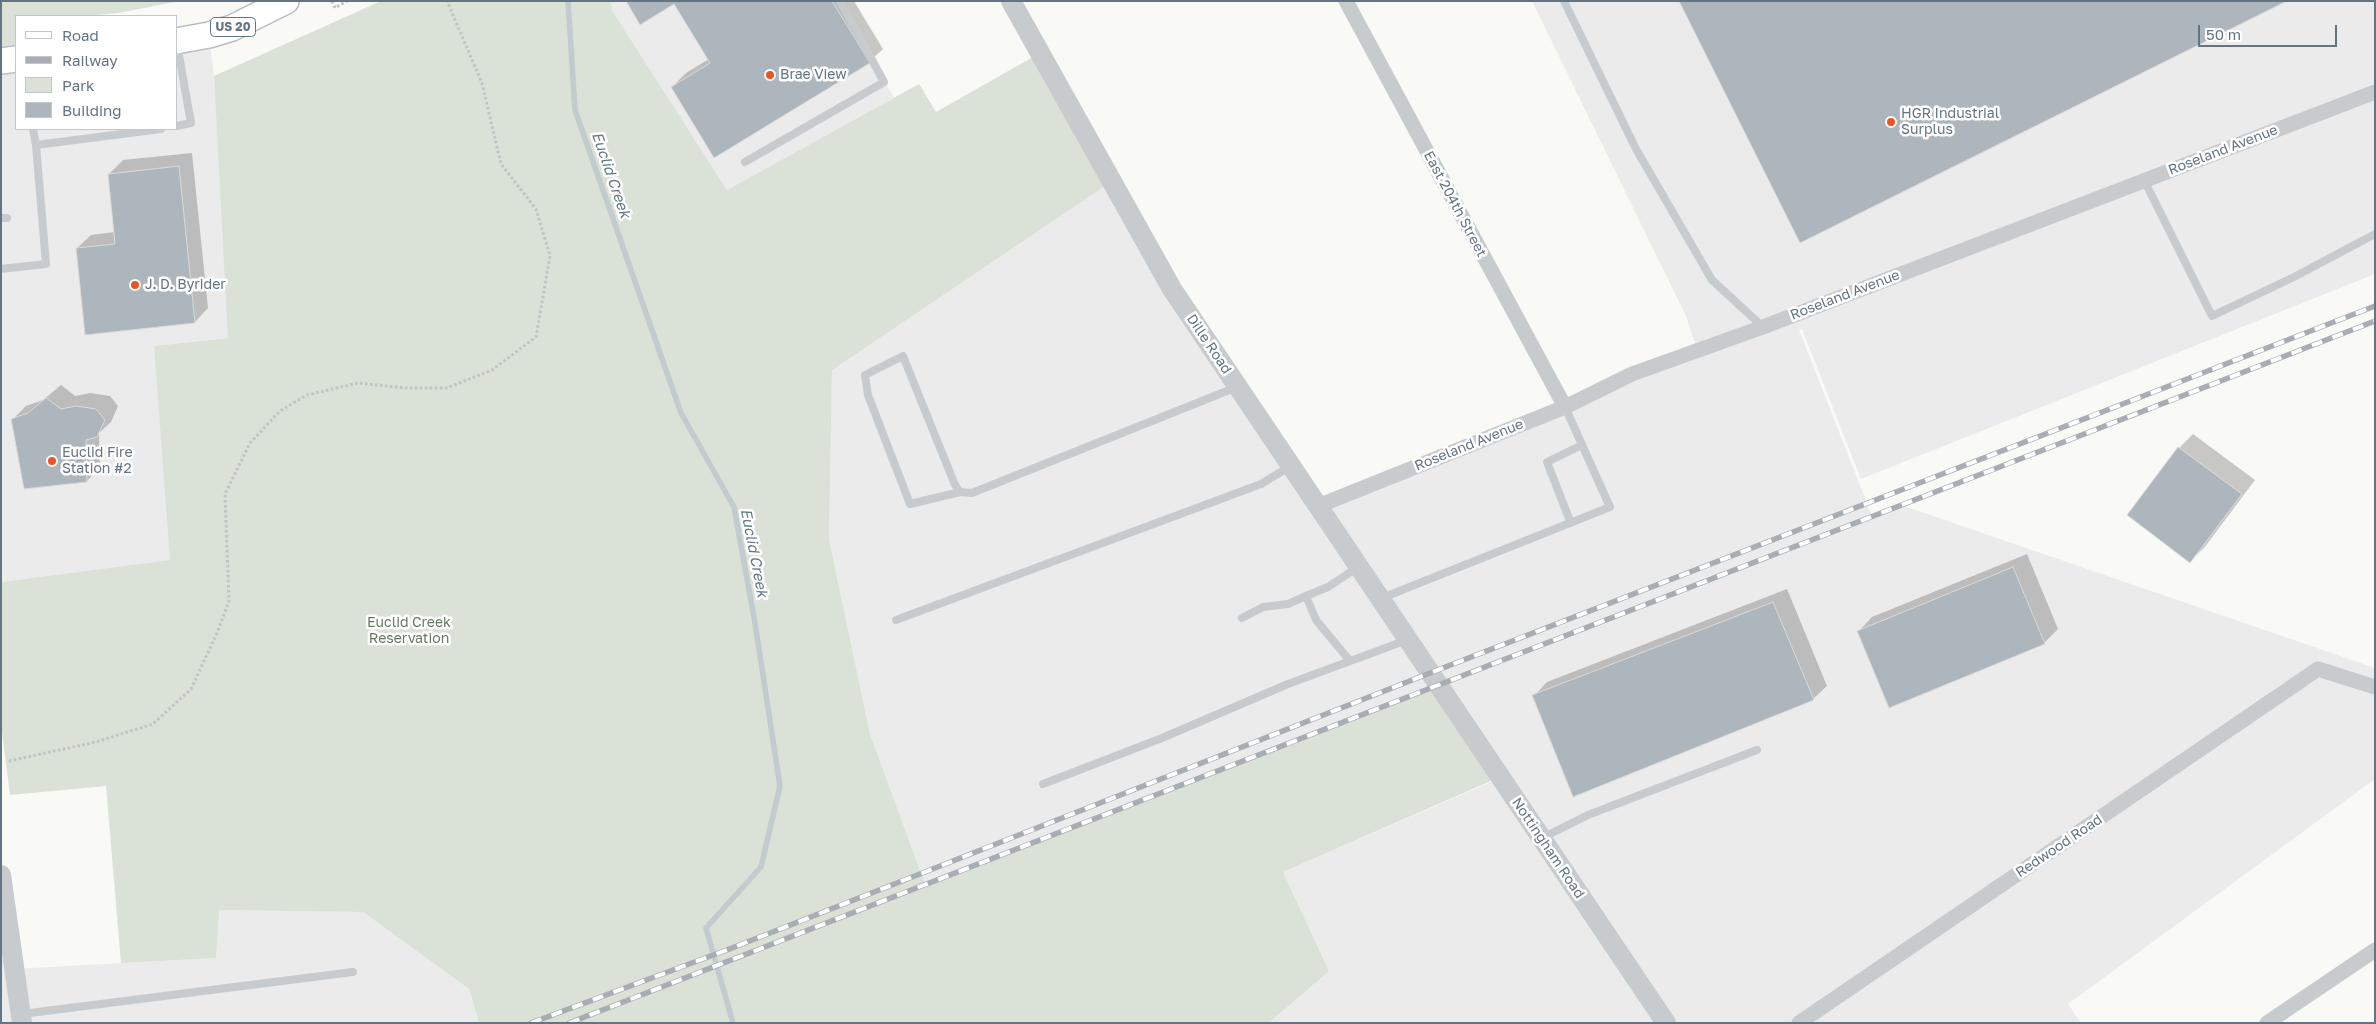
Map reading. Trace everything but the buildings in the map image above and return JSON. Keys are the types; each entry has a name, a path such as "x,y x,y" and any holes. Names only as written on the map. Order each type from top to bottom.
{"main road":[{"name":"US 20","path":"178,41 209,35 232,28 286,1"},
{"path":"1,61 15,59"}],"street":[{"name":"Dille Road","path":"1011,1 1172,289 1430,673"},
{"name":"East 204th Street","path":"1346,1 1565,407"},
{"name":"Roseland Avenue","path":"1318,506 1565,407 1632,374 1763,327 2375,92"},
{"name":"Redwood Road","path":"1799,1023 2318,669 2375,687"},
{"name":"Nottingham Road","path":"1430,673 1666,1023"},
{"path":"1,875 21,1019"},
{"path":"2266,1023 2375,950"}],"lane":[{"path":"745,162 884,82 840,1"},
{"path":"1564,1 1636,149 1712,280 1763,327"},
{"path":"178,52 191,123 178,126"},
{"path":"1,269 46,264 33,130"},
{"path":"36,144 153,130"},
{"path":"2144,180 2212,316 2302,273 2375,234"},
{"path":"960,492 955,485 903,356 865,375 868,395 910,504 960,492 972,493 1237,387"},
{"path":"1379,599 1570,521 1610,507 1565,407"},
{"path":"1570,521 1548,462 1582,445"},
{"path":"896,620 1261,484 1291,466"},
{"path":"1242,618 1263,607 1288,604 1328,587 1358,567"},
{"path":"1306,596 1316,620 1350,661"},
{"path":"1043,784 1407,640"},
{"path":"1542,838 1588,815 1757,750"},
{"path":"21,1019 353,972"}],"path":[{"path":"332,1 335,8 347,1"},
{"path":"9,761 96,742 153,724 191,689 217,633 229,601 225,494 250,443 280,411 307,395 358,384 405,388 448,388 492,370 536,337 550,256 536,209 501,164 482,83 447,1"}],"shaded area":[{"name":"Brae View","path":"610,1 840,1 894,98 727,190 613,12"},
{"path":"1532,1 2375,1 2375,274 1861,479 1802,329 1799,330 1872,516 1901,505 2375,668 2375,779 2068,1004 2081,1023 1269,1023 1329,971 1283,872 1500,778 1437,685 925,884 870,734 829,539 832,369 1111,182 1318,505 1697,350 1686,316"},
{"path":"209,35 214,76 229,338 154,346 171,560 1,582 1,61 15,59 15,130 178,130 178,41"},
{"path":"1,875 14,969 216,958 218,910 363,912 469,989 479,1023 1,1023"}],"green space":[{"path":"1,1 180,1 118,13 97,15 15,15 15,60 1,62"},
{"name":"Euclid Creek Reservation","path":"381,1 610,1 613,12 727,190 919,84 936,112 1040,53 1111,182 832,370 829,539 870,734 925,884 1437,685 1500,777 1283,872 1329,971 1269,1023 479,1023 469,989 363,912 219,910 216,958 121,963 106,786 10,795 1,724 1,582 170,560 154,346 228,338 214,76"}],"waterway":[{"name":"Euclid Creek","path":"568,1 575,110 681,413 734,507 755,623 780,786 761,867 706,928 733,1023"}],"railway":[{"path":"531,1023 732,948 1430,673 2375,306"},
{"path":"569,1023 2375,321"}],"place":[{"name":"Brae View","path":"770,75"},
{"name":"HGR Industrial Surplus","path":"1891,122"},
{"name":"J. D. Byrider","path":"135,285"},
{"name":"Euclid Fire Station #2","path":"52,461"}]}
